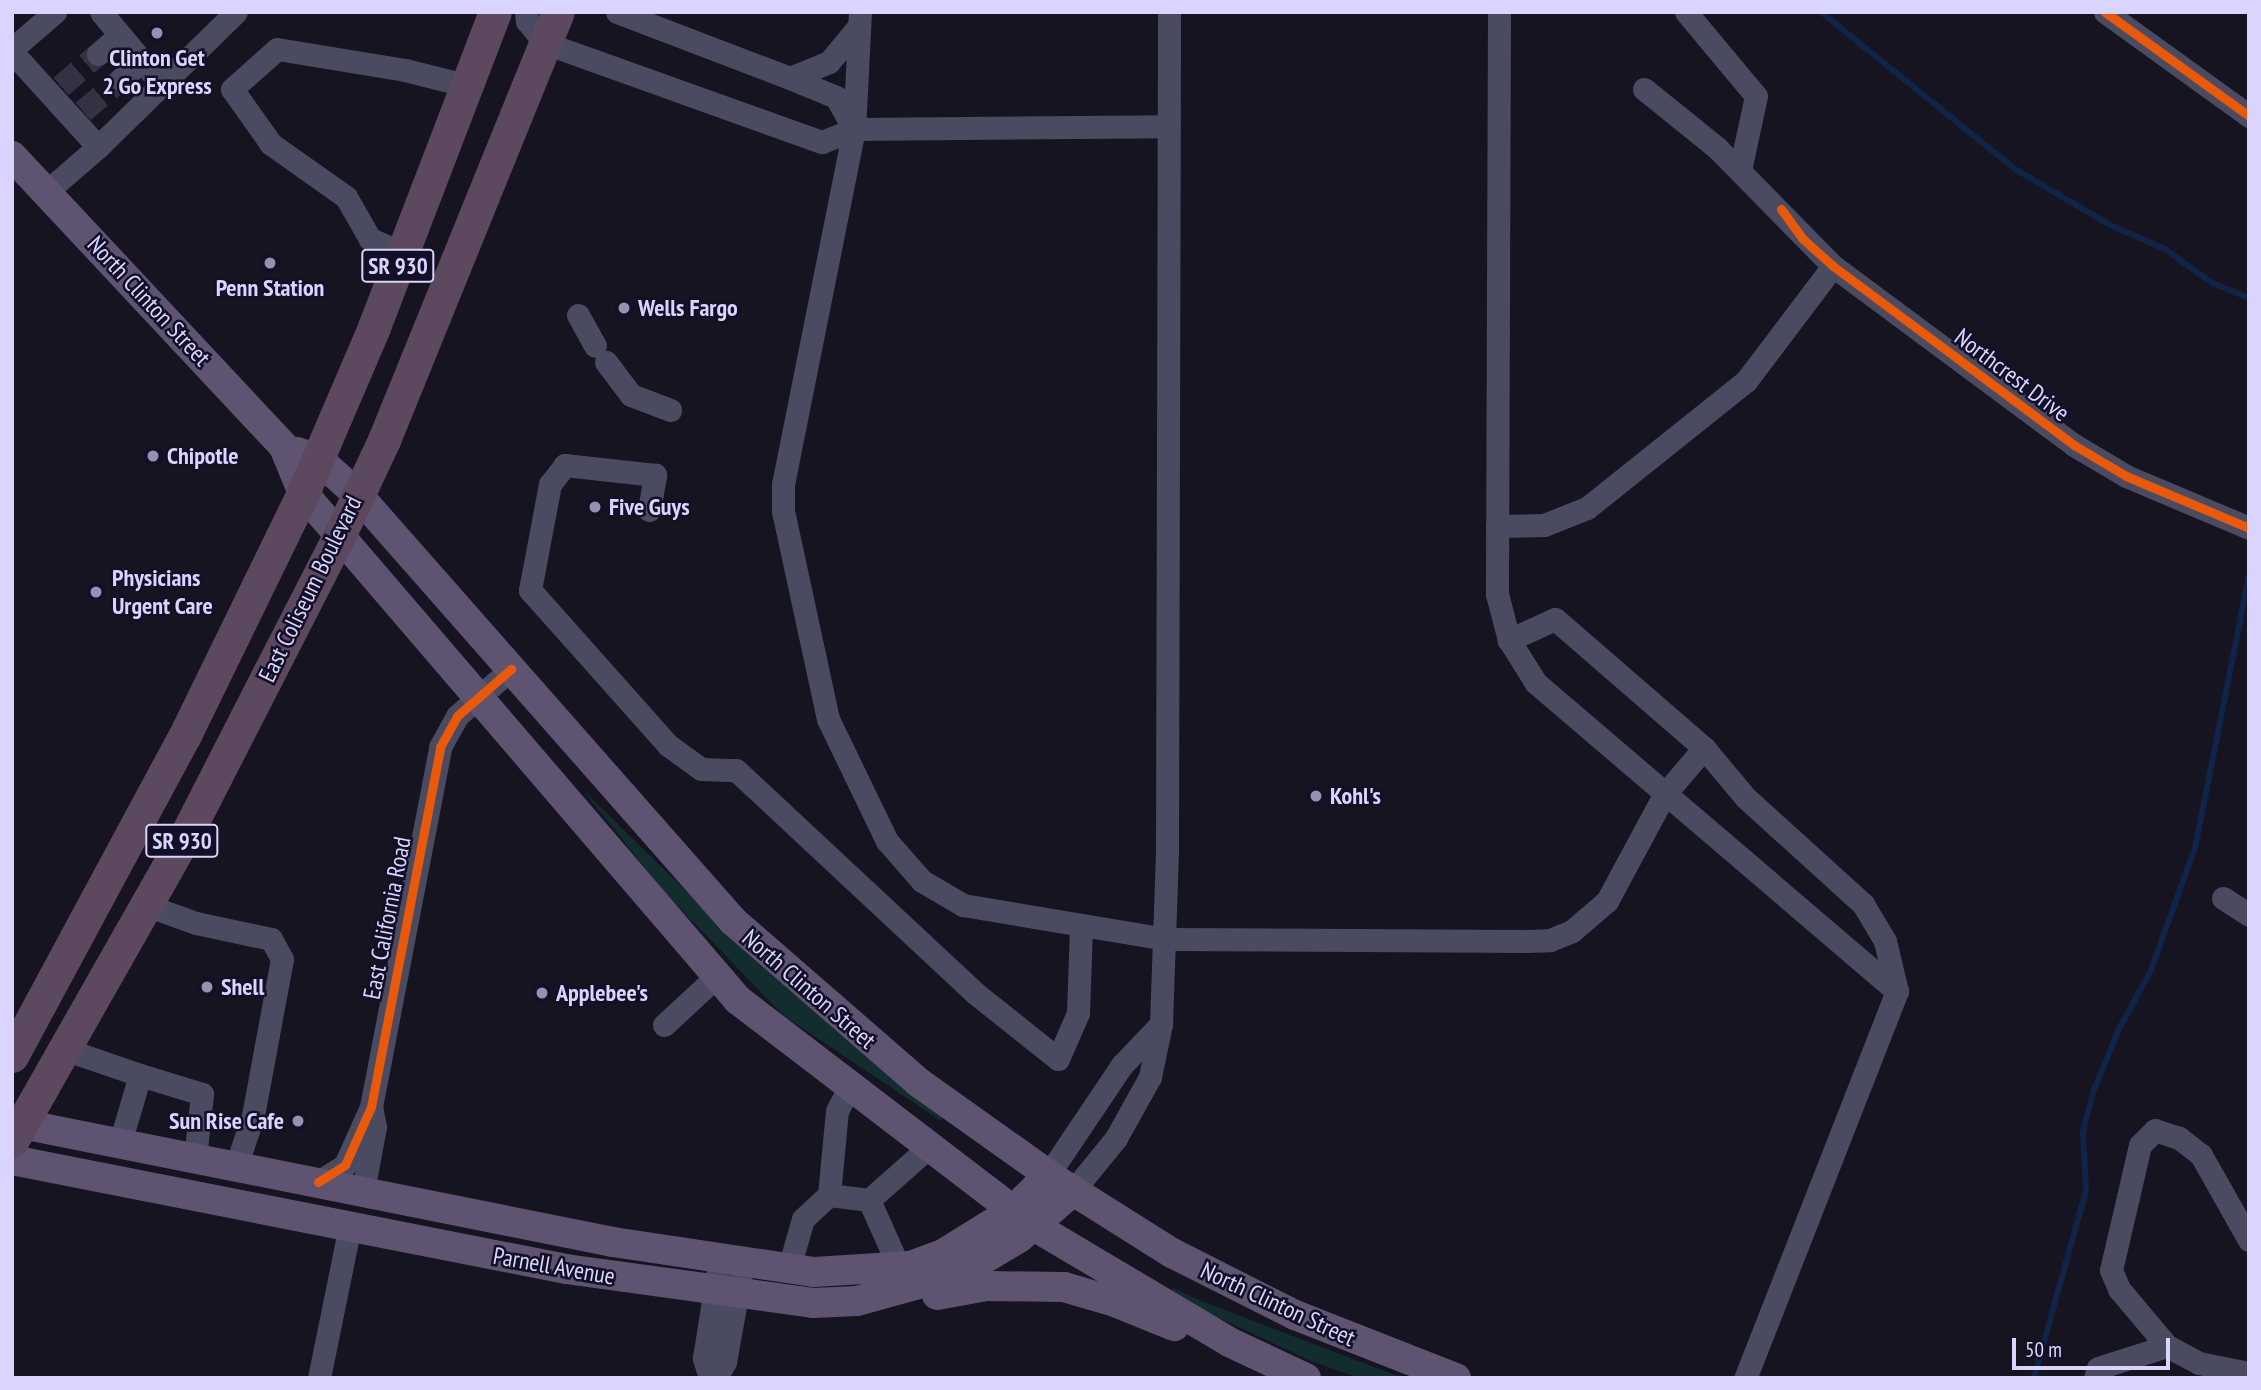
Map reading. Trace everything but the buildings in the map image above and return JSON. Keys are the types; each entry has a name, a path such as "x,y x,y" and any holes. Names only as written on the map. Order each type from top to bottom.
{"highway":[{"name":"East Coliseum Boulevard","path":"12,1056 184,737 303,493 403,253 469,86 495,12"},
{"name":"East Coliseum Boulevard","path":"15,1129 146,905 340,534 384,440 558,12"}],"main road":[{"name":"North Clinton Street","path":"12,156 284,447 303,493 480,696 517,746 717,976 764,1023 1024,1218 1229,1342 1306,1378"},
{"name":"North Clinton Street","path":"284,447 318,459 357,494 634,813 768,954 918,1082 1048,1175 1235,1287 1363,1345 1456,1378"},
{"name":"Parnell Avenue","path":"15,1129 120,1143 613,1242 789,1268 856,1273 899,1267 943,1254 1024,1218 1073,1191"},
{"name":"Parnell Avenue","path":"12,1160 566,1269 726,1294 813,1303 857,1301 962,1272 1024,1218 1048,1175"},
{"path":"857,1301 901,1301 986,1286 1064,1287 1229,1342"}],"street":[{"path":"55,12 12,50 56,90 78,115 98,147"},
{"path":"102,12 162,85"},
{"path":"46,192 98,147 236,12"},
{"path":"526,12 527,21 545,43 822,142 855,129 1169,126"},
{"path":"617,12 836,97 855,129"},
{"path":"1073,1191 1116,1138 1150,1077 1161,1024 1166,939 1169,12"},
{"path":"1499,12 1497,594 1509,640 1536,683 1896,991"},
{"path":"1686,12 1756,96 1740,170"},
{"path":"2105,12 2249,116"},
{"path":"790,78 829,62 860,19"},
{"path":"860,19 855,129 783,484 794,576 828,719 887,841 922,881 963,905 1166,939 1550,940 1592,918 1607,901 1664,795 1704,748"},
{"path":"98,54 120,35"},
{"path":"403,253 370,239 346,197 271,144 232,89 277,49 405,70 469,86"},
{"path":"121,79 142,61"},
{"name":"Northcrest Drive","path":"1644,89 1740,170 1781,209 1803,239 1833,266 2074,445 2126,476 2244,526"},
{"path":"1497,526 1544,525 1587,508 1745,381 1833,266"},
{"path":"578,315 601,354 631,395 670,410"},
{"path":"649,510 655,475 565,465 550,484 530,590 668,745 701,769 736,770 975,993 1058,1059 1078,1013 1081,925"},
{"path":"1509,640 1555,620 1704,748 1746,798 1863,905 1885,941 1896,991 1745,1378"},
{"name":"East California Road","path":"318,1182 345,1165 371,1107 440,747 457,716 511,669"},
{"path":"2223,898 2249,915"},
{"path":"146,905 196,923 271,939 282,959 253,1116 236,1166"},
{"path":"664,1025 717,976"},
{"path":"1048,1175 1122,1065 1161,1024"},
{"path":"64,1049 201,1094 195,1158"},
{"path":"120,1143 140,1075"},
{"path":"789,1268 803,1219 829,1195 837,1111 849,1087"},
{"name":"East California Road","path":"363,1191 375,1128 371,1107"},
{"path":"2249,1240 2201,1155 2179,1138 2155,1130 2140,1144 2111,1270 2119,1289 2167,1346 2199,1363 2249,1373"},
{"path":"829,1195 869,1200 929,1147"},
{"path":"869,1200 899,1267"},
{"path":"319,1378 350,1226"},
{"path":"713,1378 704,1358 726,1294 732,1260"},
{"path":"2095,1378 2098,1368 2167,1346"},
{"path":"1753,1355 1761,1378"}],"green space":[{"path":"581,788 771,974 943,1116 941,1121 784,1016 666,894"},
{"path":"1173,1288 1403,1378 1359,1378 1311,1361 1191,1305 1171,1292"}],"waterway":[{"path":"1821,12 2015,169 2110,225 2165,249 2212,283 2249,298"},
{"path":"2034,1378 2086,1190 2083,1132 2093,1092 2119,1029 2151,970 2195,848 2249,575"}],"tunnel":[{"path":"61,86 98,54"},
{"path":"83,111 121,79"}],"cycle path":[{"path":"2105,12 2249,116"},
{"path":"1781,209 1803,239 1833,266 2074,445 2126,476 2249,528"},
{"path":"318,1182 345,1165 371,1107 440,747 457,716 511,669"}],"place":[{"name":"Clinton Get 2 Go Express","path":"157,33"},
{"name":"Penn Station","path":"270,263"},
{"name":"Wells Fargo","path":"624,308"},
{"name":"Chipotle","path":"153,456"},
{"name":"Five Guys","path":"595,507"},
{"name":"Physicians Urgent Care","path":"96,592"},
{"name":"Kohl's","path":"1316,796"},
{"name":"Shell","path":"207,987"},
{"name":"Applebee's","path":"542,993"},
{"name":"Sun Rise Cafe","path":"298,1121"}]}
